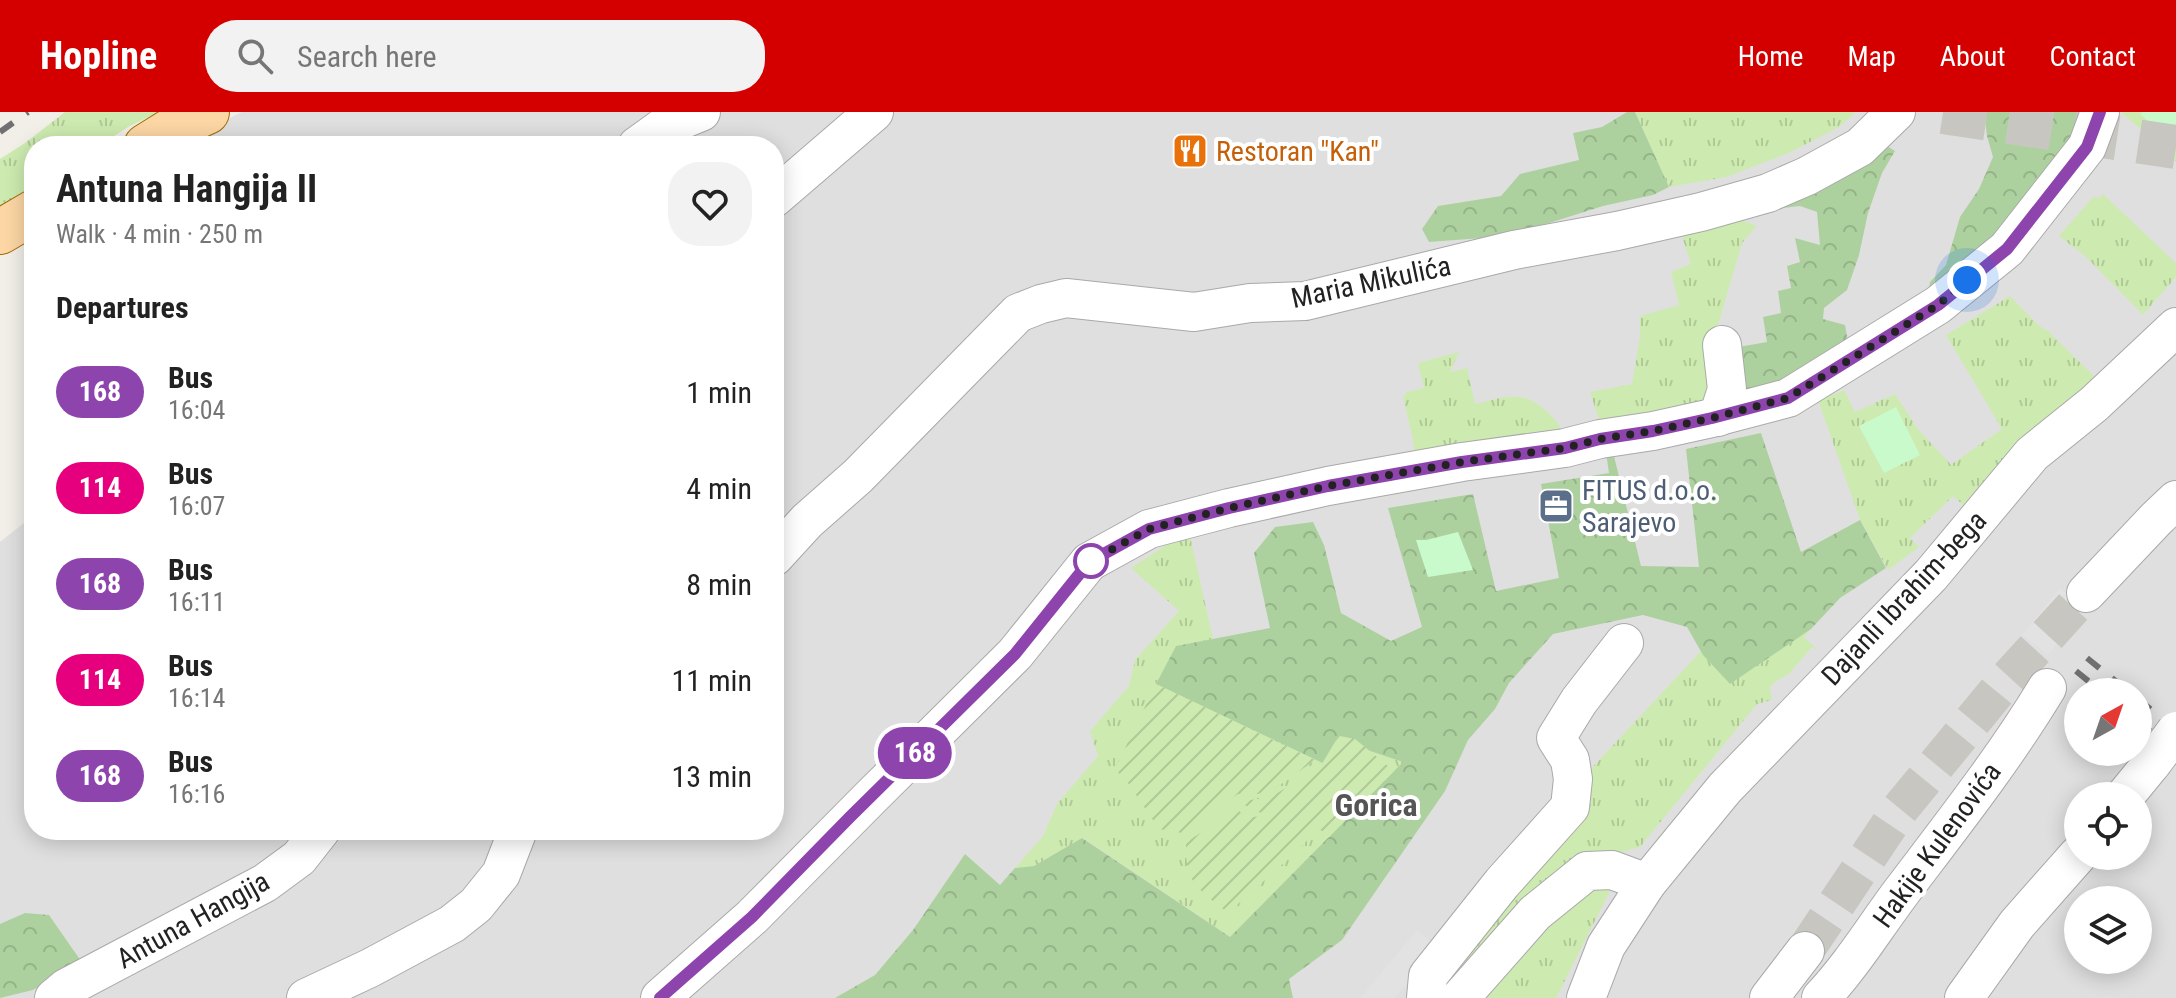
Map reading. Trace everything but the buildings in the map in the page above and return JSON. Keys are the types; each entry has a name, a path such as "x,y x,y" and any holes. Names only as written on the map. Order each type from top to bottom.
{"main road":[{"path":"162,136 207,112"},
{"path":"0,232 24,218"}],"street":[{"path":"651,136 662,128 701,112"},
{"path":"784,189 874,112"},
{"name":"Maria Mikulića","path":"784,546 807,521 858,476 1018,313 1041,304 1066,298 1194,312 1250,303 1305,301 1514,250 1617,231 1768,193 1860,147 1896,112"},
{"path":"660,998 752,917 1015,654 1089,562 1149,529 1238,506 1462,462 1565,448 1718,417 1788,398 1938,305 2007,249 2087,147 2100,112"},
{"name":"Dajanli Ibrahim-bega","path":"1586,998 1606,946 1647,883 1725,788 1931,575 2032,454 2094,404 2176,327"},
{"path":"1718,417 1727,389 1722,345"},
{"path":"2086,593 2176,500"},
{"path":"1426,998 1428,976 1502,883 1570,807 1573,779 1570,760 1556,738 1579,701 1624,643"},
{"name":"Hakije Kulenovića","path":"1821,998 1845,971 1969,805 2047,688"},
{"path":"2136,782 2176,731"},
{"name":"Antuna Hangija","path":"54,998 66,988 265,883 299,858 313,840"},
{"path":"306,998 452,924 476,905 501,874 514,840"},
{"path":"1460,998 1535,913 1587,871 1612,870 1647,883"},
{"path":"1964,998 2017,924 2065,870"},
{"path":"1769,998 1805,951"}],"shaded area":[{"path":"242,112 2176,112 2176,998 0,998 0,542 24,523 24,840 784,840 784,136 194,136"},
{"path":"2060,588 2082,606 2048,655 2022,635"},
{"path":"1417,930 1438,947 1395,998 1360,998"}],"green space":[{"path":"65,112 159,112 114,136 34,136"},
{"path":"1627,112 1635,112 1669,187 1653,195 1603,206 1546,224 1482,238 1429,242 1422,229 1438,206 1501,196 1520,174 1579,160 1573,133 1602,127"},
{"path":"1635,112 1856,112 1839,127 1789,153 1726,177 1669,187"},
{"path":"1984,112 2089,112 2021,215 1929,290 1930,282 1946,265 1960,217 1979,189 1993,157"},
{"path":"2121,112 2176,112 2176,161 2170,155"},
{"path":"2176,112 2176,146 2140,114"},
{"path":"1879,141 1895,151 1882,173 1868,213 1847,290 1824,308 1823,319 1845,325 1851,359 1738,411 1727,349 1767,342 1763,317 1781,313 1778,291 1791,288 1787,266 1800,262 1795,238 1820,245 1817,212 1800,206 1782,208 1775,190"},
{"path":"24,144 24,193 0,209 0,159"},
{"path":"2103,194 2176,263 2176,277 2143,315 2086,257 2059,236 2094,196 2099,198"},
{"path":"1731,216 1757,226 1742,243 1716,332 1725,394 1604,435 1590,392 1632,384 1640,316 1679,305 1671,272 1691,264 1679,227"},
{"path":"2010,296 2095,377 1984,481 1963,505 1953,496 1910,538 1919,547 1888,570 1860,520 1817,397 1844,390 1855,412 1895,394 1917,428 1953,467 1952,464 2002,429 1946,335"},
{"path":"1459,352 1450,372 1467,368 1475,404 1510,397 1535,402 1556,421 1566,447 1417,469 1403,397 1407,392 1424,388 1418,363"},
{"path":"1896,407 1920,455 1884,473 1859,426"},
{"path":"1761,433 1801,552 1860,520 1886,568 1840,598 1811,629 1730,684 1703,655 1687,627 1643,615 1553,634 1509,683 1495,709 1468,740 1445,791 1342,940 1289,979 1293,998 835,998 875,975 913,930 965,854 1000,885 1015,868 1034,866 1082,838 1230,937 1403,762 1343,742 1331,767 1156,684 1176,646 1270,628 1254,553 1275,527 1313,522 1324,545 1341,613 1391,641 1422,627 1388,508 1473,494 1496,591 1559,578 1541,484 1609,473 1606,453 1613,452 1641,566 1699,567 1686,449"},
{"path":"1458,532 1473,570 1428,577 1416,540"},
{"path":"1182,535 1190,536 1213,639 1176,646 1342,742 1404,762 1230,937 1083,838 1034,866 1015,868 1043,836 1057,804 1098,756 1090,731 1129,686 1135,660 1179,611 1131,568"},
{"path":"1811,629 1804,637 1818,650 1812,647 1789,674 1776,681 1770,688 1772,700 1757,704 1640,847 1564,868 1445,991 1436,981 1589,771 1701,651 1730,683"},
{"path":"1156,684 1315,760 1280,785 1258,794 1238,794 1182,833 1159,829 1115,769"},
{"path":"1340,736 1355,739 1394,771 1328,838 1319,828 1228,913 1195,884 1188,868 1186,842 1238,810 1247,818 1268,813 1255,812 1239,801 1269,798 1320,767"},
{"path":"1592,886 1611,889 1556,998 1475,998 1491,980"},
{"path":"25,913 49,915 81,961 33,990 0,998 0,924"}],"tunnel":[{"path":"1943,112 2176,147"},
{"path":"1805,951 1900,809 2002,685 2086,593"}],"railway":[{"path":"0,132 28,112"},
{"path":"2087,658 2112,678"},
{"path":"2076,671 2085,678"},
{"path":"2152,710 2176,730"},
{"path":"2152,732 2176,752"}],"bus line":[{"name":"168","path":"660,998 752,917 1015,654 1089,562 1149,529 1229,508 1328,486 1653,431 1788,398 1938,305 2007,249 2087,147 2100,112"}],"place":[{"name":"Restoran \"Kan\"","path":"1190,151"},
{"name":"FITUS d.o.o. Sarajevo","path":"1556,506"}],"district":[{"name":"Gorica","path":"1376,805"}],"route":[{"path":"1091,561 1149,529 1229,508 1328,486 1653,431 1788,398 1938,305 1967,280"}]}
